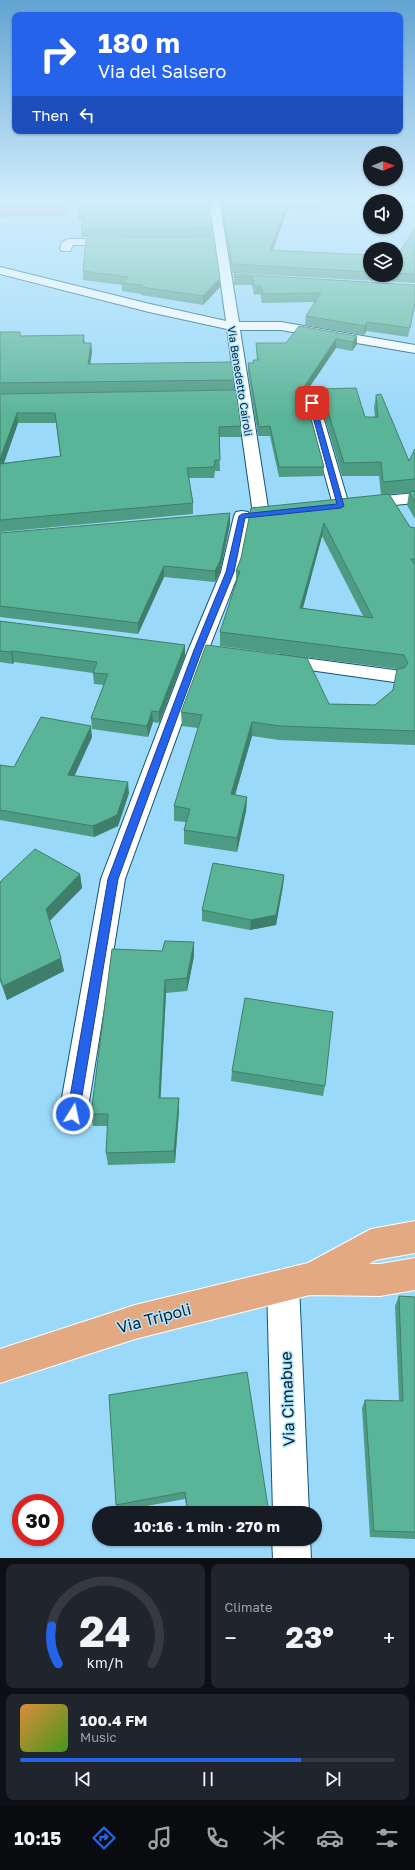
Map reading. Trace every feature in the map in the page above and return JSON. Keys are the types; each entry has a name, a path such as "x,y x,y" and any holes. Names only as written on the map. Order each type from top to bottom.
{"main road":[{"path":"297,1282 371,1245 415,1237"},
{"path":"297,1282 380,1280 415,1274"},
{"name":"Via Tripoli","path":"0,1366 135,1322 297,1282"}],"street":[{"path":"7,272 149,308 232,326 281,326 415,349"},
{"name":"Via Benedetto Cairoli","path":"73,1114 113,879 198,650 252,515 243,395 225,272"},
{"path":"226,277 242,278"},
{"path":"227,396 243,395"},
{"path":"312,403 333,506 397,506 415,498"},
{"path":"261,659 394,676"},
{"name":"Via Cimabue","path":"291,1506 288,1382 297,1282"},
{"path":"291,1546 292,1558"}],"building":[{"path":"88,272 219,272 220,278 203,296 122,283 128,277"},
{"path":"403,272 415,272 415,274 403,273"},
{"path":"234,274 415,285 415,302 410,328 367,322 365,326 306,316 321,293 263,294 261,286 254,286 252,276 234,277"},
{"path":"299,326 357,336 353,342 336,339 300,393 304,393 324,467 279,467 270,426 259,427 248,363 254,363 253,360 258,360 256,343 286,343"},
{"path":"0,332 20,332 20,336 84,335 83,343 91,343 88,364 232,362 234,380 0,383"},
{"path":"356,388 365,417 378,417 376,395 381,394 409,461 415,449 415,479 383,482 381,462 344,463 321,389"},
{"path":"236,390 241,426 219,427 220,460 215,460 214,467 187,468 193,503 0,520 0,464 61,456 55,413 17,413 0,459 0,394"},
{"path":"415,491 415,502 409,492"},
{"path":"389,494 410,527 415,528 415,559 411,559 415,565 415,731 280,726 252,722 231,794 247,797 237,838 184,830 190,809 174,806 202,715 181,712 206,645 307,658 329,704 375,705 393,690 397,669 404,668 408,663 404,655 220,632 240,571 236,571 241,558 251,508","holes":["324,523 373,618 300,608"]},
{"path":"230,513 220,561 215,571 164,566 138,623 0,606 0,533"},
{"path":"0,621 185,645 159,712 152,711 147,726 91,718 108,674 93,673 97,662 12,651 0,651"},
{"path":"41,717 91,726 68,775 128,782 117,815 93,826 0,810 0,765 14,767"},
{"path":"35,849 80,874 46,909 61,958 3,986 0,977 0,882"},
{"path":"213,863 284,875 276,915 251,920 202,910"},
{"path":"165,941 194,942 187,978 165,980 159,1098 179,1098 174,1151 106,1153 108,1114 91,1114 112,949 162,951"},
{"path":"245,998 333,1012 325,1086 232,1071"},
{"path":"399,1296 415,1297 415,1532 374,1531 365,1400 403,1401"},
{"path":"247,1372 268,1506 187,1506 185,1492 116,1505 109,1395"}],"route":[{"path":"73,1114 113,879 198,650 230,572 242,516 341,506 328,465 312,403"}]}
